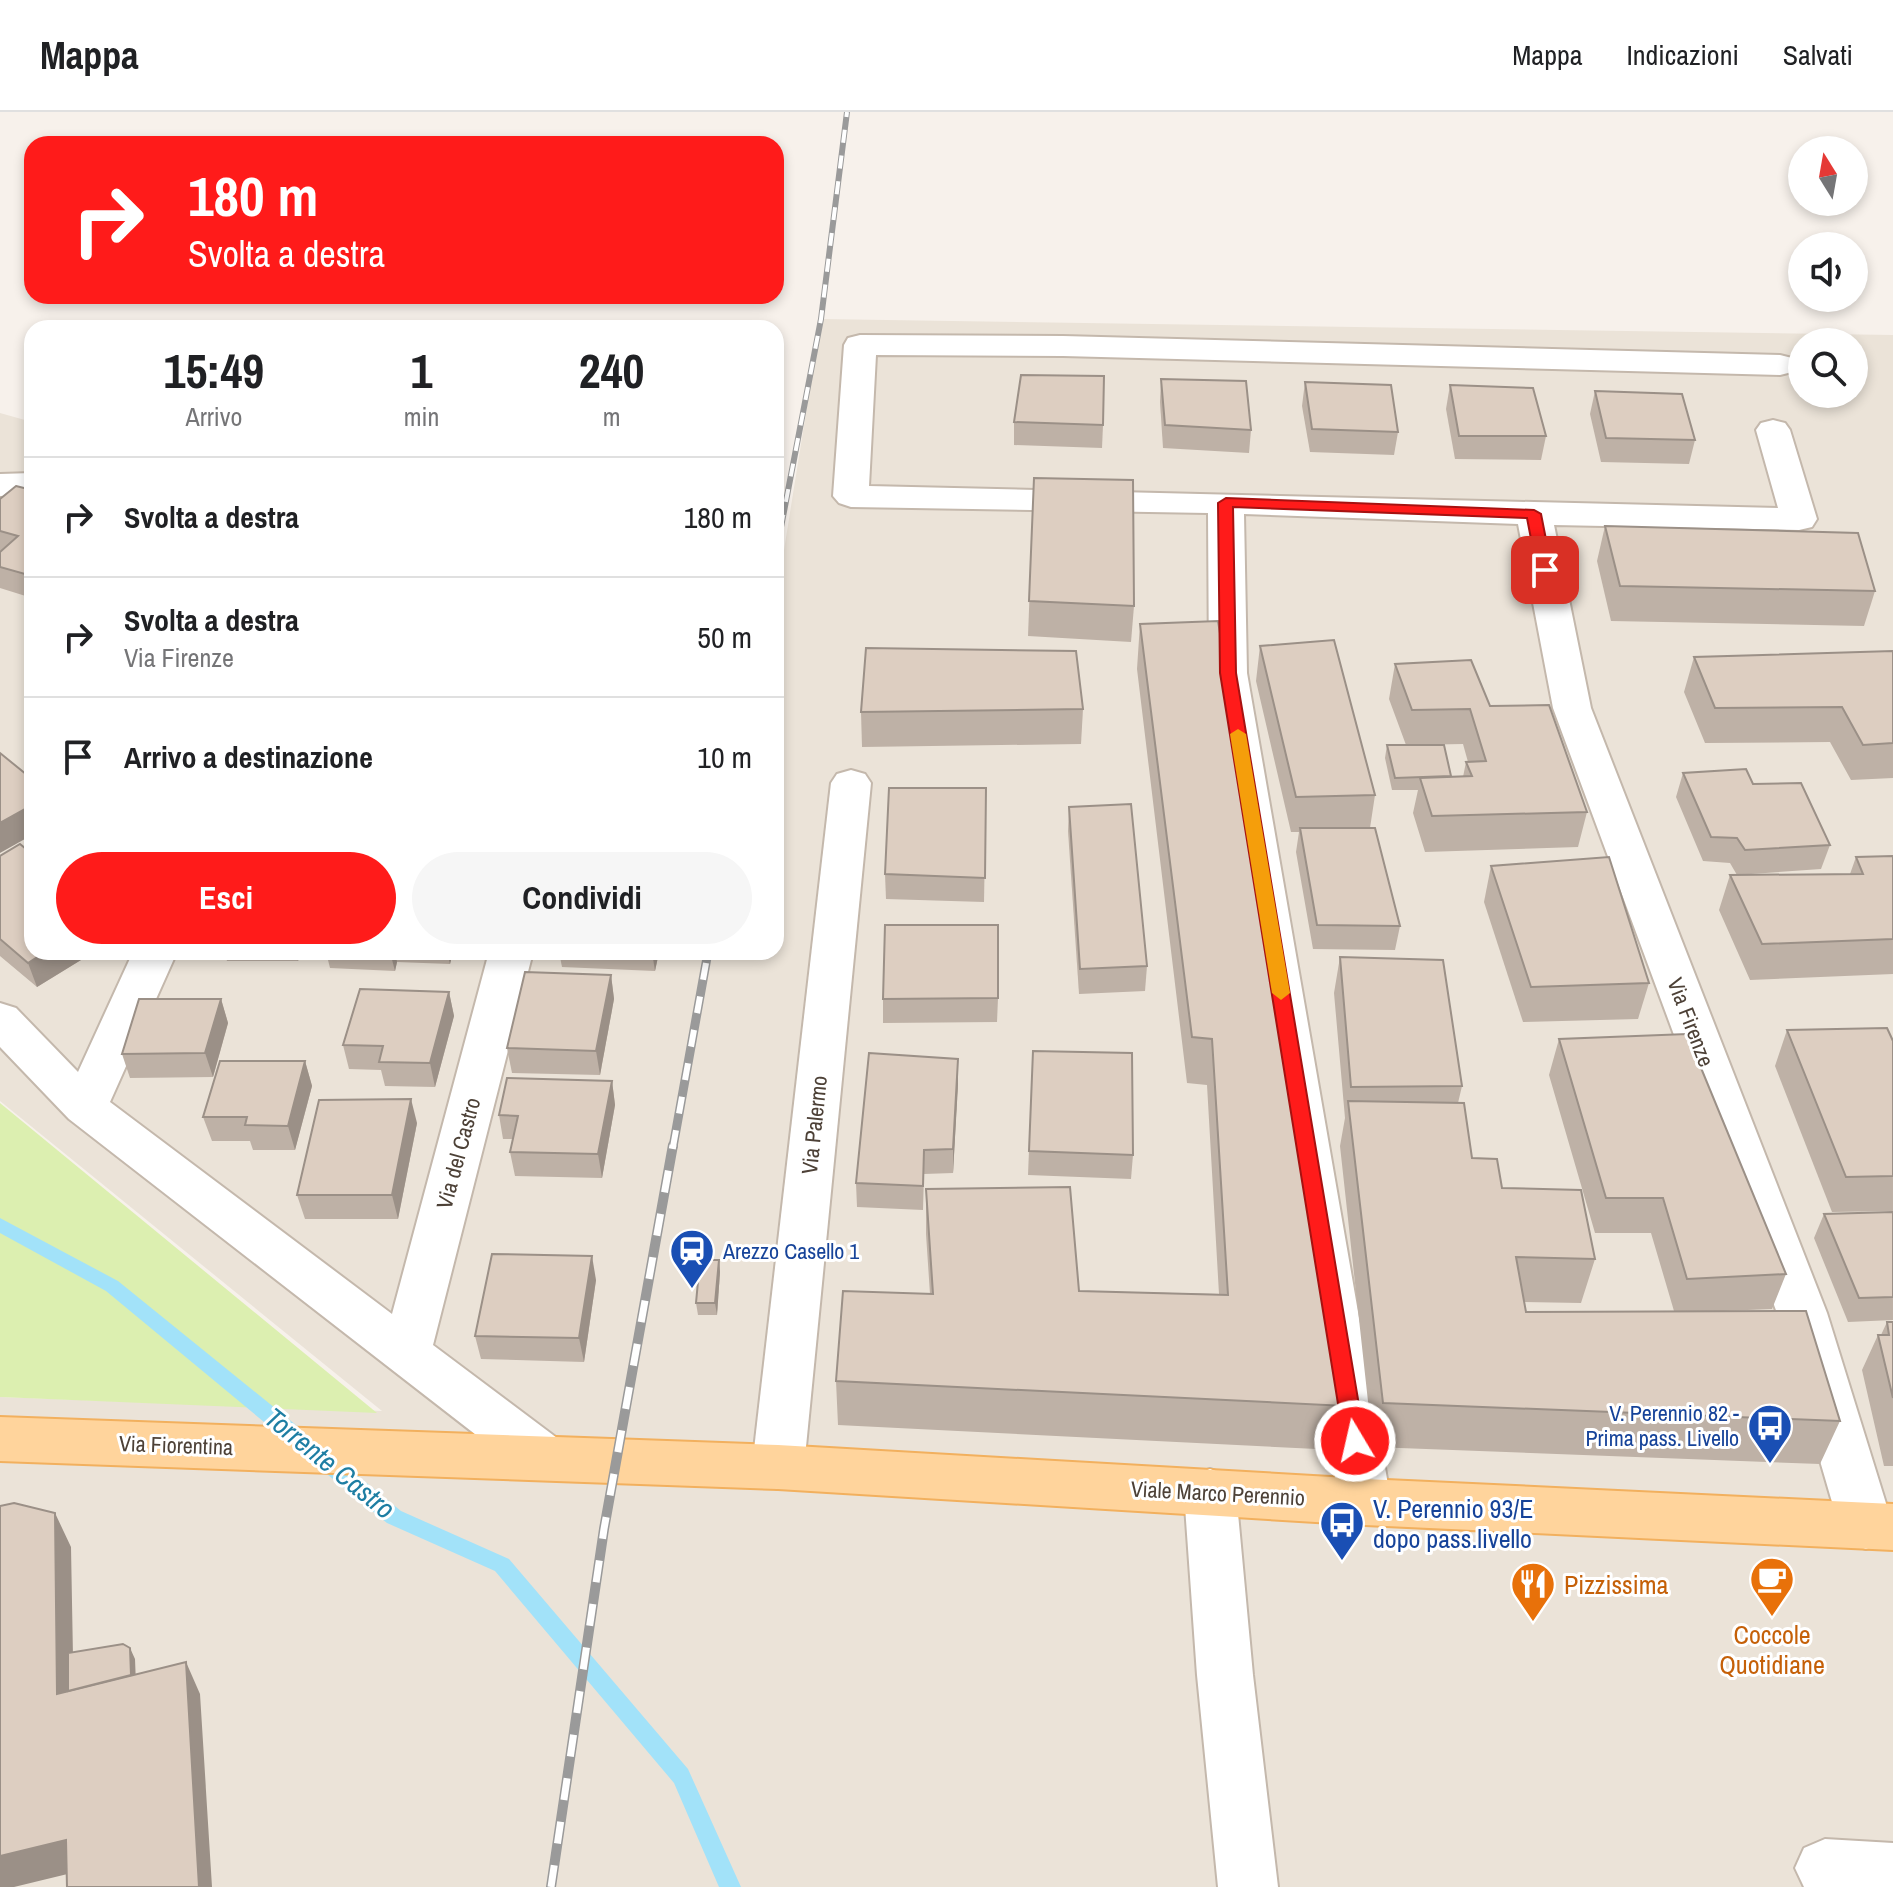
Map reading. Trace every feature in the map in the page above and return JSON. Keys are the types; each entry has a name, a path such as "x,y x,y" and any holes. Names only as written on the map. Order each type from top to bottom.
{"main road":[{"name":"Via Fiorentina","path":"0,1439 543,1457"},
{"name":"Viale Marco Perennio","path":"543,1457 778,1467 1365,1502 1880,1526"}],"street":[{"path":"1773,430 1799,519 851,496 860,345 1063,346 1780,365"},
{"path":"0,485 24,484"},
{"path":"1226,503 1228,673 1365,1502"},
{"name":"Via Firenze","path":"1534,514 1572,708 1880,1526"},
{"name":"Via Palermo","path":"778,1467 851,783"},
{"path":"85,1107 151,960"},
{"name":"Via del Castro","path":"406,1354 509,960"},
{"path":"0,1019 85,1107 543,1457"},
{"path":"1210,1492 1225,1675 1248,1887"},
{"path":"1825,1868 1893,1872"}],"shaded area":[{"path":"821,319 1788,333 1788,408 1868,408 1868,335 1893,335 1893,1887 0,1887 0,1397 382,1411 0,1101 0,413 24,420 24,960 784,960 784,550"}],"green space":[{"path":"0,1103 377,1413 0,1397"}],"building":[{"path":"1021,375 1104,376 1103,425 1014,422"},
{"path":"1161,379 1246,381 1251,430 1165,425"},
{"path":"1305,382 1391,385 1398,432 1312,429"},
{"path":"1450,385 1533,388 1546,436 1459,436"},
{"path":"1595,391 1682,394 1695,440 1606,438"},
{"path":"1034,478 1133,480 1134,606 1029,601"},
{"path":"16,486 24,488 24,574 0,567 0,552 18,536 0,531 0,499"},
{"path":"1605,526 1858,533 1875,591 1620,586"},
{"path":"1218,621 1346,1406 836,1381 843,1291 933,1294 926,1189 1070,1187 1079,1291 1228,1295 1212,1039 1192,1037 1140,624"},
{"path":"1334,640 1375,795 1296,797 1260,646"},
{"path":"866,648 1076,651 1083,709 861,712"},
{"path":"1893,651 1893,743 1863,745 1842,707 1715,708 1694,657"},
{"path":"1471,660 1490,706 1549,705 1587,812 1432,816 1420,778 1472,776 1466,762 1486,761 1470,709 1412,710 1395,664"},
{"path":"1387,745 1444,745 1451,776 1395,778"},
{"path":"0,753 24,772 24,810 0,823"},
{"path":"1746,769 1753,784 1801,783 1830,845 1745,850 1737,838 1711,837 1683,773"},
{"path":"889,788 986,788 985,878 885,874"},
{"path":"1131,804 1147,966 1080,969 1069,807"},
{"path":"1300,828 1375,828 1400,926 1317,925"},
{"path":"20,844 24,847 24,960 0,939 0,856"},
{"path":"1893,856 1893,939 1762,944 1730,875 1863,874 1856,857"},
{"path":"1609,857 1649,983 1531,987 1491,866"},
{"path":"885,925 998,925 998,998 883,999"},
{"path":"1340,957 1443,960 1462,1086 1351,1087"},
{"path":"525,972 611,975 596,1051 507,1048"},
{"path":"360,989 449,992 430,1063 379,1062 383,1046 343,1045"},
{"path":"139,999 221,999 205,1053 122,1054"},
{"path":"1887,1028 1893,1041 1893,1176 1846,1177 1787,1030"},
{"path":"1687,1034 1786,1274 1687,1279 1663,1198 1606,1198 1559,1039"},
{"path":"1033,1051 1132,1053 1133,1155 1029,1151"},
{"path":"869,1053 958,1059 953,1149 924,1150 923,1186 856,1183"},
{"path":"220,1061 305,1061 288,1126 245,1125 247,1117 203,1117"},
{"path":"507,1078 612,1081 598,1154 510,1152 518,1116 499,1115"},
{"path":"411,1099 392,1195 297,1195 319,1100"},
{"path":"1348,1101 1464,1103 1472,1158 1497,1159 1502,1188 1581,1190 1595,1259 1516,1257 1526,1312 1806,1311 1840,1421 1383,1403"},
{"path":"1893,1212 1893,1297 1859,1298 1824,1214"},
{"path":"492,1254 592,1256 579,1338 475,1336"},
{"path":"700,1260 719,1260 715,1303 696,1303"},
{"path":"1887,1322 1893,1322 1893,1398 1878,1335 1889,1335"},
{"path":"14,1503 55,1513 57,1694 186,1662 199,1887 67,1887 66,1840 0,1856 0,1506"},
{"path":"123,1644 130,1648 131,1675 68,1691 68,1653"}],"waterway":[{"name":"Torrente Castro","path":"0,1225 112,1286 300,1440"},
{"name":"Torrente Castro","path":"324,1460 394,1517 502,1565 681,1776 730,1887"}],"railway":[{"path":"784,511 821,319 847,112"},
{"path":"673,1147 707,960"},
{"path":"551,1887 604,1529 673,1145"}],"slow traffic":[{"path":"1238,734 1281,993"}],"place":[{"name":"Arezzo Casello 1","path":"692,1290"},
{"name":"V. Perennio 82 - Prima pass. Livello","path":"1770,1465"},
{"name":"V. Perennio 93/E dopo pass.livello","path":"1342,1562"},
{"name":"Coccole Quotidiane","path":"1772,1618"},
{"name":"Pizzissima","path":"1533,1623"}],"route":[{"path":"1355,1441 1228,673 1226,503 1534,514 1545,570"}]}
